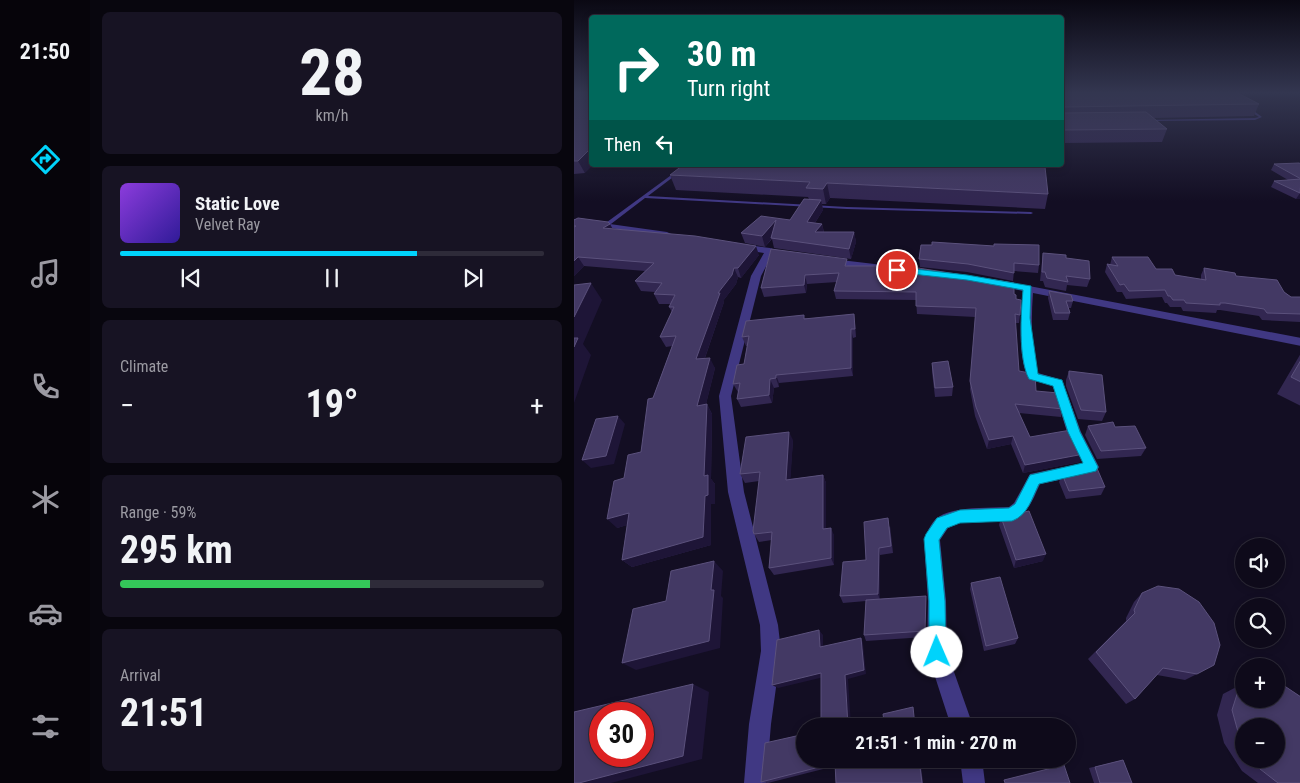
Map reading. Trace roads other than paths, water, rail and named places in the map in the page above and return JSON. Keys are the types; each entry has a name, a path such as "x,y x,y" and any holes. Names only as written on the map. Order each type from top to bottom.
{"street":[{"path":"577,223 677,236"},
{"path":"733,245 796,256"},
{"path":"755,783 760,724 771,651 769,625 736,492 725,396 756,276 770,252"},
{"path":"822,260 942,275"},
{"path":"984,280 1300,342"},
{"path":"959,718 937,652 937,601 932,539 942,523 960,516 1012,514 1020,508 1035,479 1092,467 1074,432 1058,383 1033,376 1029,360 1026,318 1028,288"},
{"path":"972,768 974,783"}],"lane":[{"path":"605,226 684,167"},
{"path":"646,196 847,208 1032,213"}]}
